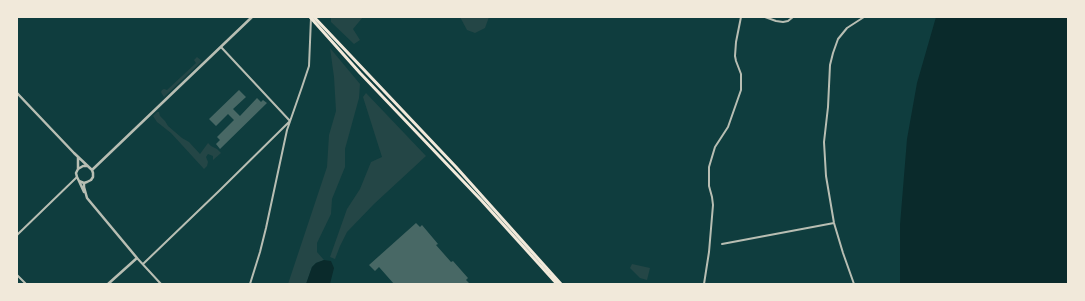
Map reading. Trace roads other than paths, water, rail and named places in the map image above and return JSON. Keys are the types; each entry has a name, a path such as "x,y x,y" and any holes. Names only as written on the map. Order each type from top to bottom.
{"main road":[{"path":"311,17 366,72 562,284"},
{"path":"311,17 362,75 481,200 557,284"},
{"path":"362,75 366,72"}],"street":[{"path":"91,168 252,17"},
{"path":"250,284 266,228 290,121 309,66 311,17"},
{"path":"704,284 710,252 713,205 708,186 709,167 715,147 728,127 740,90 741,74 735,56 741,17"},
{"path":"765,17 783,22 788,21 793,17"},
{"path":"854,284 834,223 826,176 824,148 830,65 842,34 847,28 864,17"},
{"path":"221,47 290,121"},
{"path":"17,93 78,157 91,168 93,173 91,180 84,182 79,180"},
{"path":"143,264 290,121"},
{"path":"78,157 78,170 76,173 87,198 161,284"},
{"path":"78,170 83,166 91,168"},
{"path":"17,235 77,177"},
{"path":"84,182 87,198"},
{"path":"722,244 834,223"},
{"path":"108,284 138,258"},
{"path":"17,275 26,284"}]}
